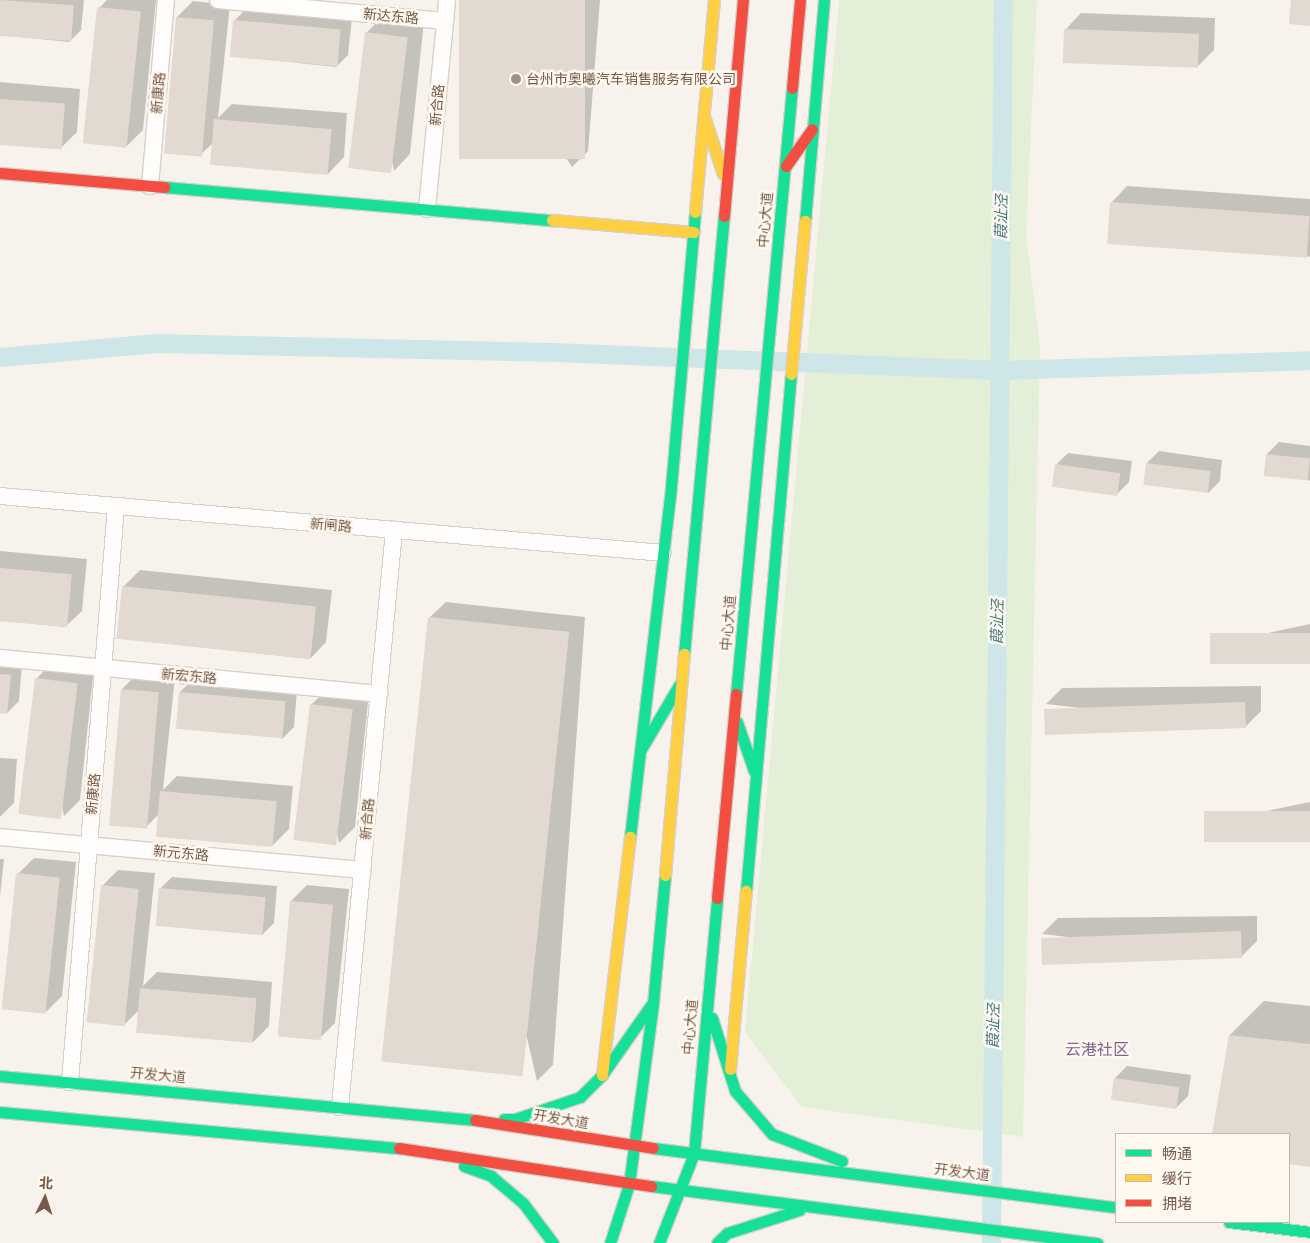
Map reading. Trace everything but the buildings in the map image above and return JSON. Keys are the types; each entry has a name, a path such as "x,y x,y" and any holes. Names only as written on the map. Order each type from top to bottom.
{"main road":[{"path":"602,1075 663,553 678,408 714,0"},
{"path":"610,1243 629,1184 636,1146 653,1003 743,0"},
{"name":"中心大道","path":"659,1243 677,1190 694,1153 800,0"},
{"path":"729,1074 754,771 824,0"},
{"path":"704,116 726,184"},
{"path":"785,166 812,129"},
{"path":"0,173 693,232"},
{"path":"640,751 683,678"},
{"path":"734,714 754,771"},
{"path":"708,998 735,1091 772,1134 890,1178"},
{"path":"446,1115 515,1119 580,1097 602,1075 653,1003"},
{"name":"开发大道","path":"0,1076 446,1115 636,1146 1115,1207"},
{"path":"0,1112 428,1151 629,1184 1097,1243"},
{"path":"428,1151 491,1176 523,1203 553,1243"},
{"path":"717,1243 727,1233 811,1207"},
{"path":"1237,1223 1310,1232"}],"street":[{"name":"新康路","path":"150,186 166,0"},
{"name":"新达东路","path":"218,0 445,21"},
{"name":"新合路","path":"427,209 447,0"},
{"name":"新闸路","path":"0,496 663,553"},
{"name":"新康路","path":"70,1082 116,506"},
{"name":"新合路","path":"340,1107 394,530"},
{"name":"新宏东路","path":"0,658 379,694"},
{"name":"新元东路","path":"0,837 362,870"}],"green space":[{"path":"839,0 1037,0 1026,234 1040,346 1023,1137 802,1107 745,1032"}],"waterway":[{"name":"葭沚泾","path":"991,1243 1003,0"},
{"path":"0,357 156,343 553,352 1000,370 1310,360"}],"traffic: fast":[{"path":"805,221 824,0"},
{"path":"736,694 792,88"},
{"path":"164,187 552,220"},
{"path":"630,837 671,487 695,212"},
{"path":"684,654 724,216"},
{"path":"746,891 791,374"},
{"path":"640,751 679,685"},
{"path":"737,722 754,771"},
{"path":"610,1243 629,1184 653,1003 665,875"},
{"path":"659,1243 694,1153 717,898"},
{"path":"504,1119 515,1119 580,1097 602,1075 651,1005"},
{"path":"712,1018 735,1091 772,1134 842,1161"},
{"path":"0,1076 475,1120"},
{"path":"0,1112 399,1148"},
{"path":"653,1148 1115,1207"},
{"path":"464,1166 491,1176 523,1203 553,1243"},
{"path":"651,1186 1097,1243"},
{"path":"717,1243 727,1233 799,1210"},
{"path":"1237,1223 1310,1232"}],"traffic: slow":[{"path":"695,212 714,0"},
{"path":"704,116 723,174"},
{"path":"552,220 693,232"},
{"path":"791,374 805,221"},
{"path":"665,875 684,654"},
{"path":"602,1075 630,837"},
{"path":"730,1069 746,891"}],"traffic: jam":[{"path":"724,216 743,0"},
{"path":"792,88 800,0"},
{"path":"786,166 812,129"},
{"path":"0,173 164,187"},
{"path":"717,898 736,694"},
{"path":"475,1120 653,1148"},
{"path":"399,1148 651,1186"}],"place":[{"name":"台州市奥曦汽车销售服务有限公司","path":"516,79"}],"district":[{"name":"云港社区","path":"1097,1049"}]}
